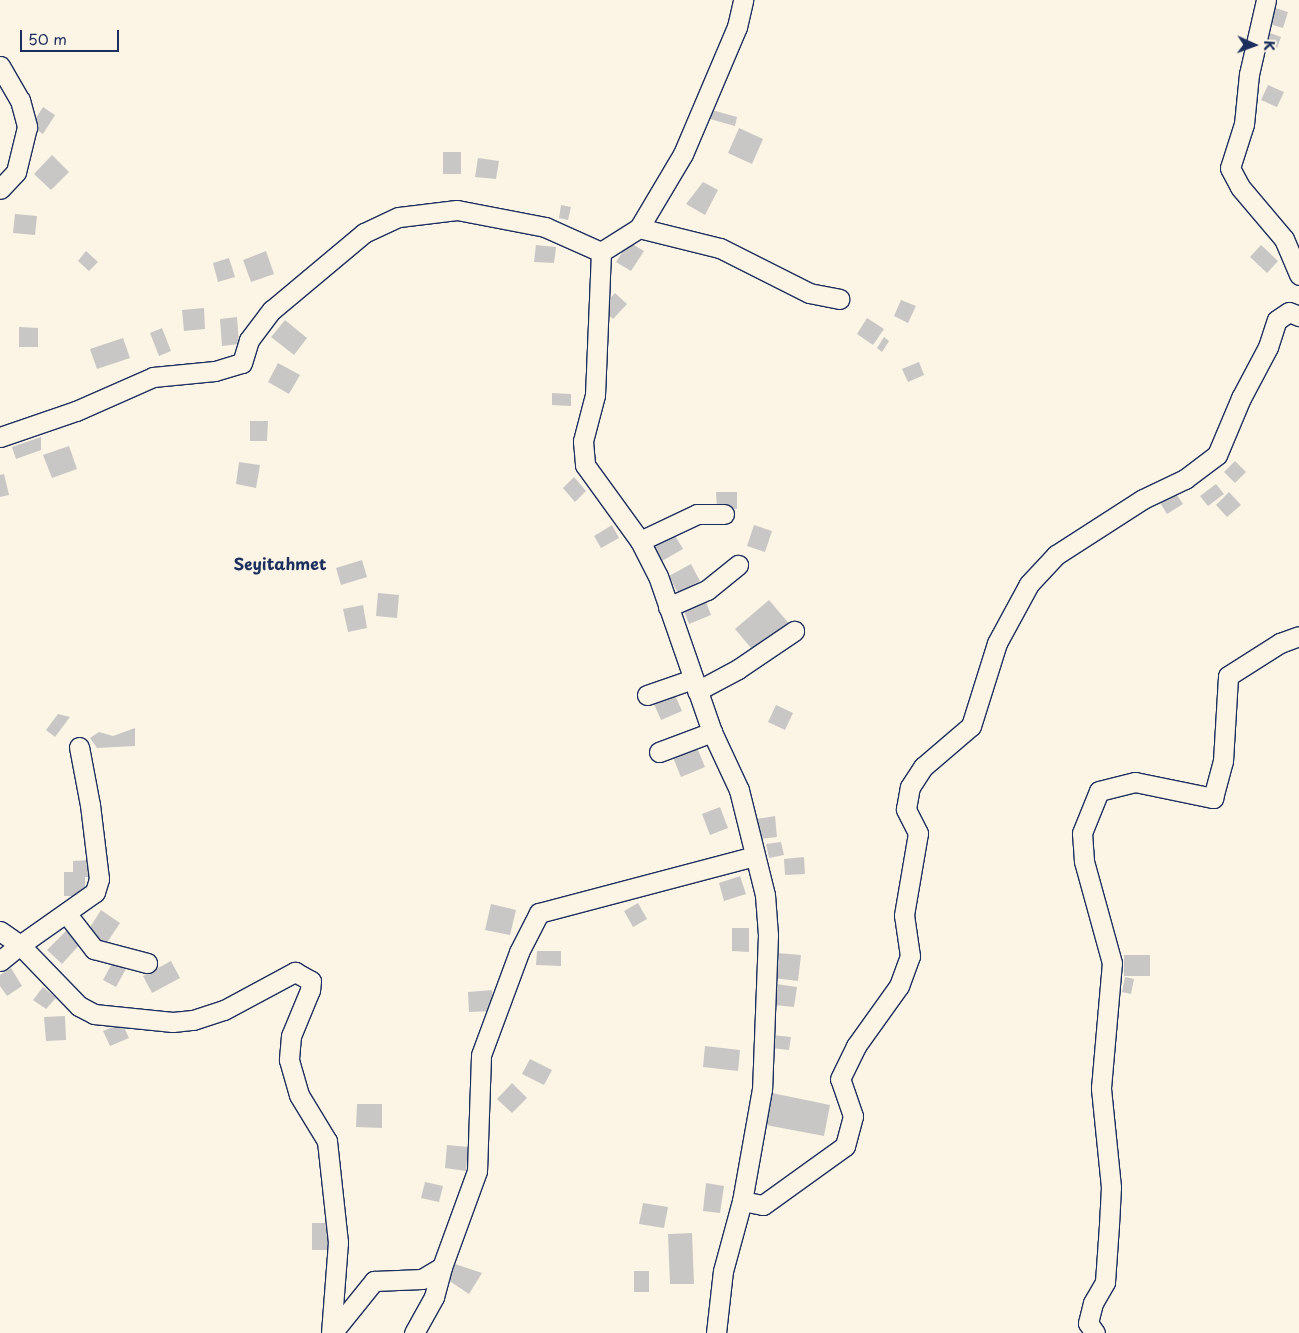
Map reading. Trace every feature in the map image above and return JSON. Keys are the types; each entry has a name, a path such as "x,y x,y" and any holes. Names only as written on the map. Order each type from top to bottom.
{"street":[{"path":"601,252 639,228 682,154 737,27 743,0"},
{"path":"1266,0 1249,74 1244,124 1230,168 1240,188 1284,239 1299,275"},
{"path":"0,66 20,100 28,126 16,172 0,188"},
{"path":"0,437 76,411 153,377 215,371 242,364 249,340 272,310 364,233 399,217 457,210 545,227 601,252"},
{"path":"639,228 720,248 809,293 839,299"},
{"path":"601,252 595,395 583,441 585,465 640,540 658,576 712,732 739,790 766,911 766,1002 762,1089 742,1201 723,1271 716,1333"},
{"path":"742,1201 762,1205 845,1146 853,1116 840,1079 856,1046 899,986 910,956 904,915 918,833 906,809 910,787 923,767 971,726 997,643 1029,584 1056,555 1142,499 1185,479 1217,456 1242,398 1268,347 1278,320 1296,309"},
{"path":"640,540 697,514 724,514"},
{"path":"668,607 708,590 738,565"},
{"path":"646,696 695,685 738,669 794,631"},
{"path":"1095,1333 1088,1323 1093,1303 1105,1282 1111,1187 1101,1088 1112,963 1084,861 1082,833 1099,791 1136,782 1214,798 1223,761 1228,676 1280,643 1299,636"},
{"path":"659,752 712,732"},
{"path":"0,961 95,892 99,879 90,804 79,747"},
{"path":"414,1333 434,1297 442,1267 477,1171 481,1055 519,952 539,913 754,856"},
{"path":"66,913 94,949 147,963"},
{"path":"0,931 20,945 79,1006 94,1014 173,1022 193,1020 224,1010 282,976 295,972 311,981 310,990 291,1036 288,1060 299,1095 327,1141 338,1242 332,1333"},
{"path":"332,1333 374,1281 422,1279 442,1267"}],"building":[{"path":"1272,7 1288,12 1283,28 1267,23"},
{"path":"1270,33 1281,37 1277,48 1266,44"},
{"path":"1268,85 1284,92 1277,107 1261,100"},
{"path":"43,107 55,115 43,134 31,126"},
{"path":"712,110 737,117 735,126 710,119"},
{"path":"739,128 763,139 752,164 728,153"},
{"path":"443,152 461,152 461,174 443,174"},
{"path":"52,155 69,172 51,190 34,174"},
{"path":"478,158 499,161 496,179 475,177"},
{"path":"703,182 718,190 705,215 686,204"},
{"path":"561,205 571,207 568,220 559,218"},
{"path":"15,214 37,216 35,235 13,233"},
{"path":"629,242 644,251 631,271 616,262"},
{"path":"536,245 556,247 554,263 534,262"},
{"path":"1261,245 1278,261 1267,273 1250,257"},
{"path":"86,251 98,262 89,271 78,261"},
{"path":"266,251 274,274 251,282 243,260"},
{"path":"229,258 235,277 218,282 213,263"},
{"path":"615,293 627,304 613,319 601,308"},
{"path":"901,300 916,306 908,323 894,316"},
{"path":"204,308 205,329 184,331 182,310"},
{"path":"237,317 239,344 222,346 220,319"},
{"path":"867,318 884,329 873,345 857,334"},
{"path":"285,320 307,338 294,355 271,337"},
{"path":"19,327 38,328 38,347 19,347"},
{"path":"162,328 171,351 159,356 150,333"},
{"path":"884,337 889,341 882,352 877,348"},
{"path":"123,338 130,358 97,369 90,349"},
{"path":"919,362 924,375 908,382 902,369"},
{"path":"278,363 300,375 289,394 268,382"},
{"path":"552,393 571,394 571,406 552,405"},
{"path":"250,421 268,421 267,441 250,441"},
{"path":"41,437 41,450 16,459 12,447"},
{"path":"69,446 77,469 52,478 43,455"},
{"path":"1235,461 1246,472 1235,483 1224,472"},
{"path":"239,462 260,465 256,488 236,484"},
{"path":"4,474 9,495 0,497 0,475"},
{"path":"574,477 586,491 575,502 563,488"},
{"path":"1216,484 1224,494 1208,506 1200,496"},
{"path":"1174,491 1183,504 1167,514 1159,501"},
{"path":"716,492 737,492 737,509 717,509"},
{"path":"1229,492 1241,505 1227,517 1216,505"},
{"path":"612,525 619,538 601,548 594,536"},
{"path":"754,525 772,531 765,552 747,546"},
{"path":"673,532 683,549 662,561 653,544"},
{"path":"362,560 367,577 341,585 336,568"},
{"path":"691,564 700,581 678,593 669,576"},
{"path":"378,593 399,595 397,618 376,616"},
{"path":"704,597 711,615 689,624 682,606"},
{"path":"769,600 791,626 757,655 735,629"},
{"path":"363,605 367,628 348,632 343,609"},
{"path":"674,693 682,711 661,720 653,702"},
{"path":"776,705 793,713 785,730 768,722"},
{"path":"58,714 70,717 55,737 46,730"},
{"path":"135,728 135,746 97,748 90,738 99,732 113,736"},
{"path":"696,745 705,767 681,777 672,755"},
{"path":"720,807 728,828 710,835 702,814"},
{"path":"775,816 777,837 760,839 757,819"},
{"path":"781,842 784,855 769,858 766,844"},
{"path":"804,857 805,874 785,875 784,859"},
{"path":"90,860 90,877 85,877 85,896 64,896 64,872 73,872 73,861"},
{"path":"740,876 746,894 724,901 719,883"},
{"path":"638,903 647,919 633,927 624,911"},
{"path":"491,904 516,910 510,935 485,930"},
{"path":"101,910 120,923 106,944 87,932"},
{"path":"732,928 749,928 749,952 732,951"},
{"path":"67,930 81,943 62,964 47,950"},
{"path":"537,951 561,951 561,966 536,965"},
{"path":"777,953 801,955 798,981 774,978"},
{"path":"1124,955 1150,955 1150,976 1124,976"},
{"path":"114,960 127,967 116,987 103,980"},
{"path":"171,961 180,978 152,993 143,976"},
{"path":"11,968 22,986 7,996 0,986 0,975"},
{"path":"1125,977 1134,979 1131,994 1122,992"},
{"path":"776,984 797,987 794,1007 774,1005"},
{"path":"43,987 56,998 46,1009 33,1000"},
{"path":"492,990 494,1011 469,1012 468,992"},
{"path":"65,1016 66,1040 46,1041 44,1017"},
{"path":"122,1023 129,1038 110,1046 103,1031"},
{"path":"772,1035 791,1037 789,1050 771,1048"},
{"path":"705,1046 740,1050 738,1071 703,1067"},
{"path":"530,1059 552,1070 544,1085 522,1074"},
{"path":"512,1083 527,1098 512,1113 497,1099"},
{"path":"772,1093 830,1105 824,1136 766,1125"},
{"path":"357,1104 382,1104 382,1128 356,1127"},
{"path":"447,1145 468,1147 466,1171 445,1168"},
{"path":"425,1182 443,1186 439,1202 421,1198"},
{"path":"706,1183 724,1186 720,1213 703,1211"},
{"path":"643,1203 668,1207 664,1228 639,1224"},
{"path":"312,1223 329,1223 329,1250 312,1250"},
{"path":"692,1233 694,1284 670,1284 668,1234"},
{"path":"455,1264 482,1273 469,1294 448,1280"},
{"path":"634,1271 649,1271 649,1292 634,1292"}],"district":[{"name":"Seyitahmet","path":"280,563"}]}
